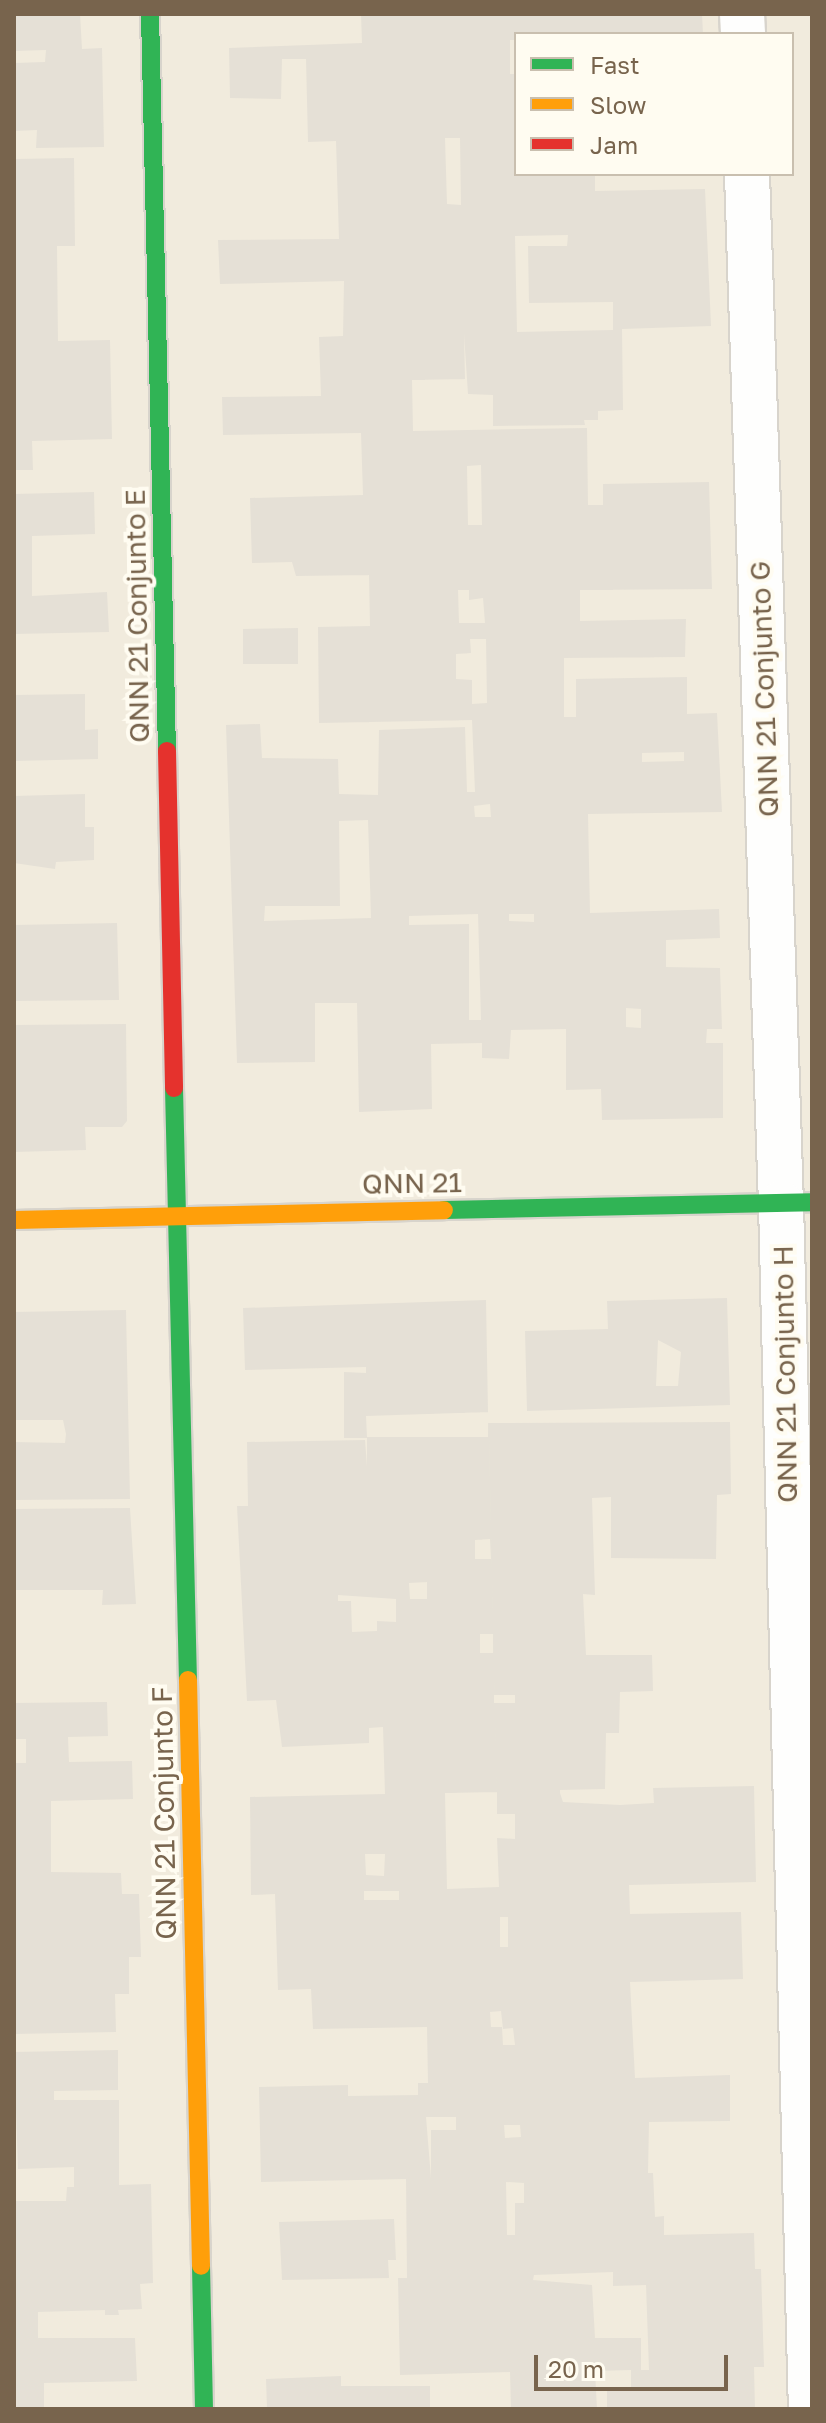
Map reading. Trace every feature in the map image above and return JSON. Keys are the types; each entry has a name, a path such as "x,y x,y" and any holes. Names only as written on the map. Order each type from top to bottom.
{"street":[{"name":"QNN 21 Conjunto E","path":"150,14 180,1216"},
{"name":"QNN 21 Conjunto G","path":"747,176 796,1203"},
{"name":"QNN 21","path":"14,1220 796,1203"},
{"name":"QNN 21 Conjunto H","path":"796,1203 811,2409"},
{"name":"QNN 21 Conjunto F","path":"180,1216 204,2409"}],"shaded area":[{"path":"14,14 812,14 812,2409 14,2409"}],"building":[{"path":"14,14 80,14 82,49 102,48 104,147 36,148 37,130 14,131 14,63 45,62 46,50 14,51"},
{"path":"361,14 702,14 703,32 514,32 514,40 510,40 510,74 514,74 514,176 595,176 595,191 705,189 711,326 622,329 623,410 598,411 598,420 584,420 585,425 493,426 493,395 468,394 464,334 465,379 412,380 413,431 587,428 588,505 603,505 603,484 709,482 712,589 580,590 580,621 686,619 685,657 564,658 564,717 576,717 576,679 687,677 687,714 717,713 722,812 588,814 590,913 719,909 720,938 666,940 666,967 720,968 722,1029 707,1029 706,1043 723,1043 723,1118 602,1120 601,1089 566,1090 566,1029 511,1030 509,1059 482,1058 482,1043 431,1044 432,1109 359,1112 357,1003 315,1003 315,1062 237,1063 226,725 260,724 262,758 338,759 339,794 378,795 379,730 465,727 467,792 475,792 472,720 319,723 318,627 370,626 369,575 296,576 292,562 252,563 250,498 363,495 361,433 223,435 222,397 321,396 319,337 343,336 344,281 220,284 218,240 339,239 336,141 308,142 306,59 282,59 281,99 230,98 229,48 362,43","holes":["445,138 460,138 461,205 447,204","568,235 567,246 528,246 529,303 613,302 613,330 517,332 515,236","481,465 482,525 468,525 467,466","458,590 469,590 469,600 483,598 485,623 459,623","470,639 486,639 487,703 472,704 472,680 456,679 456,654 471,653","684,752 684,761 642,762 642,753","490,804 491,817 475,817 474,806","368,820 371,918 264,921 265,906 340,906 339,821","478,914 481,1020 469,1020 469,924 409,925 409,916","509,914 534,914 534,922 509,921","626,1008 641,1009 641,1028 626,1027"]},
{"path":"74,158 75,246 57,246 58,341 110,340 112,439 32,441 33,470 14,470 14,159"},
{"path":"94,492 95,534 32,536 32,596 107,592 109,632 14,634 14,494"},
{"path":"298,628 298,664 243,664 243,629"},
{"path":"85,694 85,730 98,729 98,759 14,761 14,695"},
{"path":"85,794 85,827 94,827 94,860 56,862 55,869 14,863 14,796"},
{"path":"117,923 119,1000 14,1001 14,925"},
{"path":"126,1024 127,1121 122,1127 85,1127 86,1150 14,1152 14,1025"},
{"path":"727,1298 730,1405 527,1411 525,1331 608,1329 607,1301","holes":["658,1340 681,1352 678,1386 656,1386"]},
{"path":"486,1300 488,1412 366,1416 367,1437 488,1437 488,1423 730,1422 731,1494 717,1495 716,1559 611,1558 611,1497 592,1498 595,1595 583,1594 586,1655 652,1655 653,1691 620,1692 619,1733 606,1733 605,1789 560,1790 560,1793 563,1802 620,1805 654,1803 653,1788 754,1786 756,1882 629,1885 630,1914 741,1912 743,1979 630,1982 635,2078 730,2075 730,2121 649,2122 648,2173 653,2173 655,2217 664,2216 664,2235 754,2233 755,2269 761,2269 764,2367 754,2367 755,2409 607,2409 607,2389 631,2390 631,2370 595,2371 597,2409 511,2409 510,2372 400,2375 398,2278 407,2278 406,2179 261,2182 259,2087 348,2085 348,2096 418,2095 418,2083 428,2083 427,2027 313,2029 311,1989 278,1990 275,1894 251,1895 250,1797 385,1794 383,1727 369,1728 369,1743 282,1747 276,1700 247,1701 237,1506 248,1506 247,1442 365,1440 367,1466 367,1438 344,1438 344,1372 366,1373 366,1367 245,1370 243,1308","holes":["490,1539 491,1559 475,1559 475,1540","427,1582 427,1599 410,1599 409,1583","338,1595 396,1599 396,1622 377,1621 377,1631 352,1632 351,1601 338,1601","480,1634 493,1634 493,1653 480,1653","494,1695 515,1695 515,1703 494,1703","497,1792 497,1814 515,1814 515,1839 497,1838 499,1887 447,1889 445,1793","365,1854 385,1854 384,1876 366,1875","364,1891 399,1891 399,1900 364,1900","500,1917 508,1917 508,1947 500,1947","501,2011 503,2029 513,2028 515,2045 503,2045 502,2027 491,2027 490,2012","426,2117 456,2117 456,2130 431,2130 431,2178","504,2125 520,2125 521,2137 505,2138","506,2182 524,2183 524,2203 515,2203 515,2235 507,2235","613,2272 613,2286 646,2285 649,2370 641,2370 641,2338 595,2338 592,2285 533,2280 534,2275"]},
{"path":"126,1310 130,1499 14,1500 14,1442 65,1443 66,1434 63,1420 14,1420 14,1312"},
{"path":"130,1508 136,1604 102,1605 103,1590 14,1590 14,1509"},
{"path":"107,1702 108,1736 68,1737 69,1762 132,1761 133,1799 51,1801 51,1872 121,1873 122,1894 139,1894 141,1957 129,1957 129,1994 115,1994 116,2032 14,2034 14,1763 26,1763 26,1739 14,1739 14,1703"},
{"path":"118,2050 118,2090 54,2091 54,2100 119,2100 119,2185 151,2184 153,2283 140,2284 142,2309 118,2310 119,2315 105,2315 105,2310 38,2312 38,2338 135,2338 137,2381 44,2383 44,2409 14,2409 14,2201 66,2201 67,2187 74,2187 74,2167 18,2169 14,2052"},
{"path":"394,2219 396,2260 388,2260 389,2278 282,2280 279,2222"},
{"path":"341,2376 341,2386 430,2386 430,2409 267,2409 266,2379"}],"traffic: fast":[{"path":"150,14 167,751"},
{"path":"174,1088 188,1680"},
{"path":"444,1210 812,1202"},
{"path":"201,2266 204,2409"}],"traffic: slow":[{"path":"14,1220 444,1210"},
{"path":"188,1680 201,2266"}],"traffic: jam":[{"path":"167,751 174,1088"}]}
